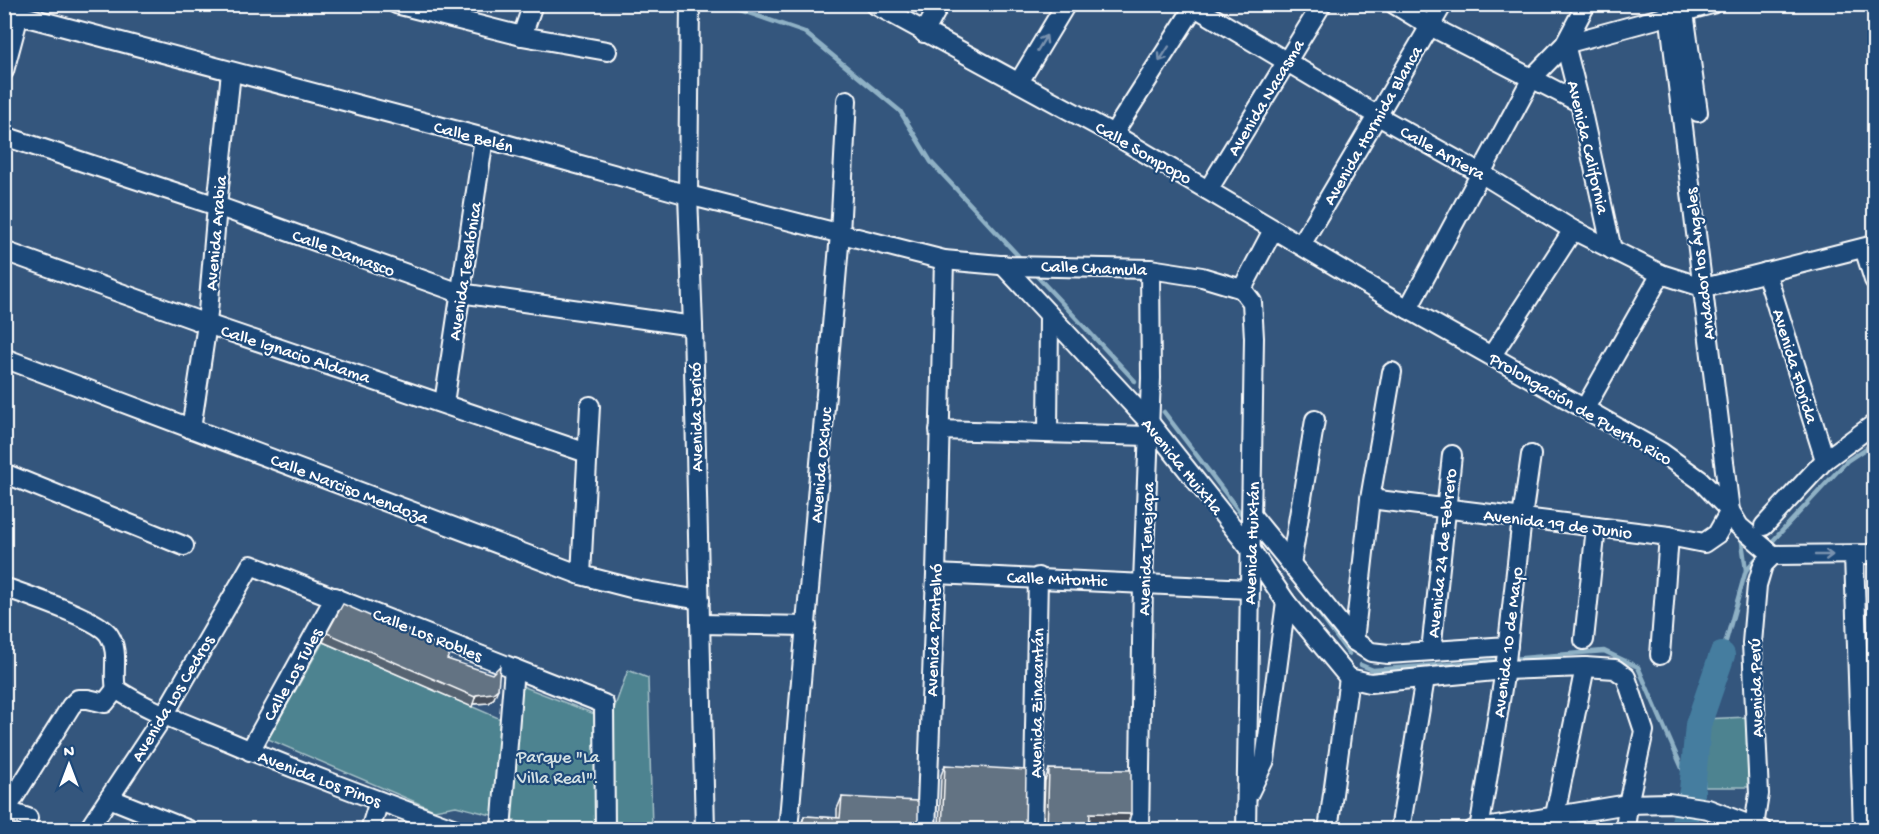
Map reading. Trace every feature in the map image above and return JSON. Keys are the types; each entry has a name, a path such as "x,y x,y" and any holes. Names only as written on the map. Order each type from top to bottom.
{"street":[{"path":"396,4 522,36 607,51"},
{"path":"522,36 533,4"},
{"name":"Calle Sompopo","path":"874,4 1113,134 1408,309"},
{"path":"924,33 940,4"},
{"path":"1019,82 1066,4"},
{"name":"Avenida Nacasma","path":"1208,190 1322,4"},
{"path":"1394,4 1430,26 1580,103"},
{"name":"Avenida Hormida Blanca","path":"1301,245 1443,4"},
{"path":"1565,44 1674,12 1712,4"},
{"name":"Avenida Jericó","path":"689,5 688,195 705,830"},
{"path":"1113,134 1194,5"},
{"name":"Calle Arriera","path":"1194,5 1286,62 1482,174 1573,230 1661,274 1711,286"},
{"path":"1408,309 1532,78 1565,44 1584,8"},
{"path":"1674,12 1698,112"},
{"name":"Andador los Ángeles","path":"1674,12 1711,286 1734,518"},
{"path":"4,70 12,13"},
{"name":"Calle Belén","path":"12,13 484,138 688,195 944,260"},
{"name":"Avenida California","path":"1565,44 1612,250"},
{"name":"Avenida Arabia","path":"191,429 207,324 231,72"},
{"name":"Avenida Oxchuc","path":"788,830 840,234 846,100"},
{"name":"Calle Damasco","path":"4,136 217,206 460,293 693,326"},
{"name":"Avenida Tesalónica","path":"444,403 484,138"},
{"path":"1242,289 1273,230"},
{"name":"Avenida California","path":"1492,356 1573,230"},
{"path":"1711,286 1869,246 1875,280"},
{"name":"Calle Ignacio Aldama","path":"4,251 207,324 588,453"},
{"path":"944,260 939,430 1048,434 1149,429"},
{"name":"Calle Chamula","path":"944,260 1007,265 1150,269 1202,277 1242,289"},
{"name":"Avenida Huixtla","path":"1007,265 1251,549 1286,602 1349,678"},
{"name":"Avenida Tenejapa","path":"1139,830 1143,582 1149,429 1150,269"},
{"name":"Avenida Florida","path":"1766,272 1825,460"},
{"path":"1585,408 1661,274"},
{"name":"Avenida Huixtán","path":"1242,289 1252,302 1254,338 1245,830"},
{"name":"Prolongación de Puerto Rico","path":"1408,309 1661,452 1700,480 1771,554"},
{"path":"1048,434 1049,316"},
{"name":"Calle Narciso Mendoza","path":"4,358 581,575 635,590 700,600"},
{"path":"1354,641 1370,499 1392,372"},
{"path":"581,575 590,406"},
{"path":"1291,564 1315,420"},
{"path":"1764,526 1825,460 1875,424"},
{"name":"Avenida Pantelhó","path":"926,830 939,430"},
{"name":"Avenida 24 de Febrero","path":"1431,651 1452,455"},
{"name":"Avenida 10 de Mayo","path":"1477,829 1507,657 1531,455"},
{"path":"4,473 184,546"},
{"name":"Avenida 19 de Junio","path":"1370,499 1668,536 1704,543 1734,518"},
{"path":"1252,516 1354,641 1371,652 1388,654 1431,651 1507,657 1615,669 1626,677 1644,731 1628,804 1625,830"},
{"path":"1584,640 1596,527"},
{"path":"1660,655 1668,536"},
{"path":"1771,554 1875,554"},
{"name":"Avenida Perú","path":"1758,828 1759,794 1752,643 1757,585 1763,565 1771,554"},
{"path":"1854,555 1863,830"},
{"name":"Calle Los Robles","path":"251,565 604,704 605,830"},
{"name":"Avenida Los Cedros","path":"88,830 164,715 251,565"},
{"name":"Calle Mitontic","path":"936,574 1249,588"},
{"name":"Avenida Zinacantán","path":"1033,830 1038,577"},
{"path":"4,587 96,623 109,635 117,657 113,677 116,689 105,704 88,699 78,699 5,810 28,818"},
{"name":"Calle Los Tules","path":"250,751 335,597"},
{"path":"1246,801 1265,760 1286,602"},
{"path":"700,624 807,626"},
{"path":"1328,830 1349,678 1370,683 1425,678 1507,657"},
{"path":"1554,822 1585,667"},
{"path":"501,830 514,668"},
{"path":"1400,830 1425,678"},
{"name":"Avenida Los Pinos","path":"116,689 164,715 250,751 458,830"},
{"path":"109,798 189,830"},
{"path":"370,830 379,801"},
{"path":"1477,829 1554,822 1628,804 1669,804 1708,809 1758,828"}],"green space":[{"name":"Parque \"La Villa Real\".","path":"323,642 512,724 517,684 610,720 628,670 648,678 652,829 546,829 456,806 434,810 268,739"},
{"path":"1747,717 1750,787 1705,787 1703,719"}],"building":[{"path":"343,604 411,631 437,645 452,649 447,659 492,674 500,666 498,689 493,693 475,697 327,633"},
{"path":"945,765 1026,770 1025,830 942,830"},
{"path":"1049,769 1131,770 1131,814 1090,813 1089,830 1047,830"},
{"path":"842,797 918,801 918,830 798,830 804,816 840,818"},
{"path":"421,822 441,830 417,830"}],"waterway":[{"path":"723,4 804,32 900,111 931,162 1024,262"},
{"path":"1033,272 1135,381"},
{"path":"1164,412 1245,519"},
{"path":"1768,546 1847,461 1874,443"},
{"path":"1722,655 1746,570 1741,535"},
{"path":"1746,570 1762,552"},
{"path":"1310,601 1349,654"},
{"path":"1512,659 1604,651 1638,667 1692,791"},
{"path":"1682,830 1692,791 1698,725 1722,655"},
{"path":"1361,665 1373,670 1503,660"}]}
